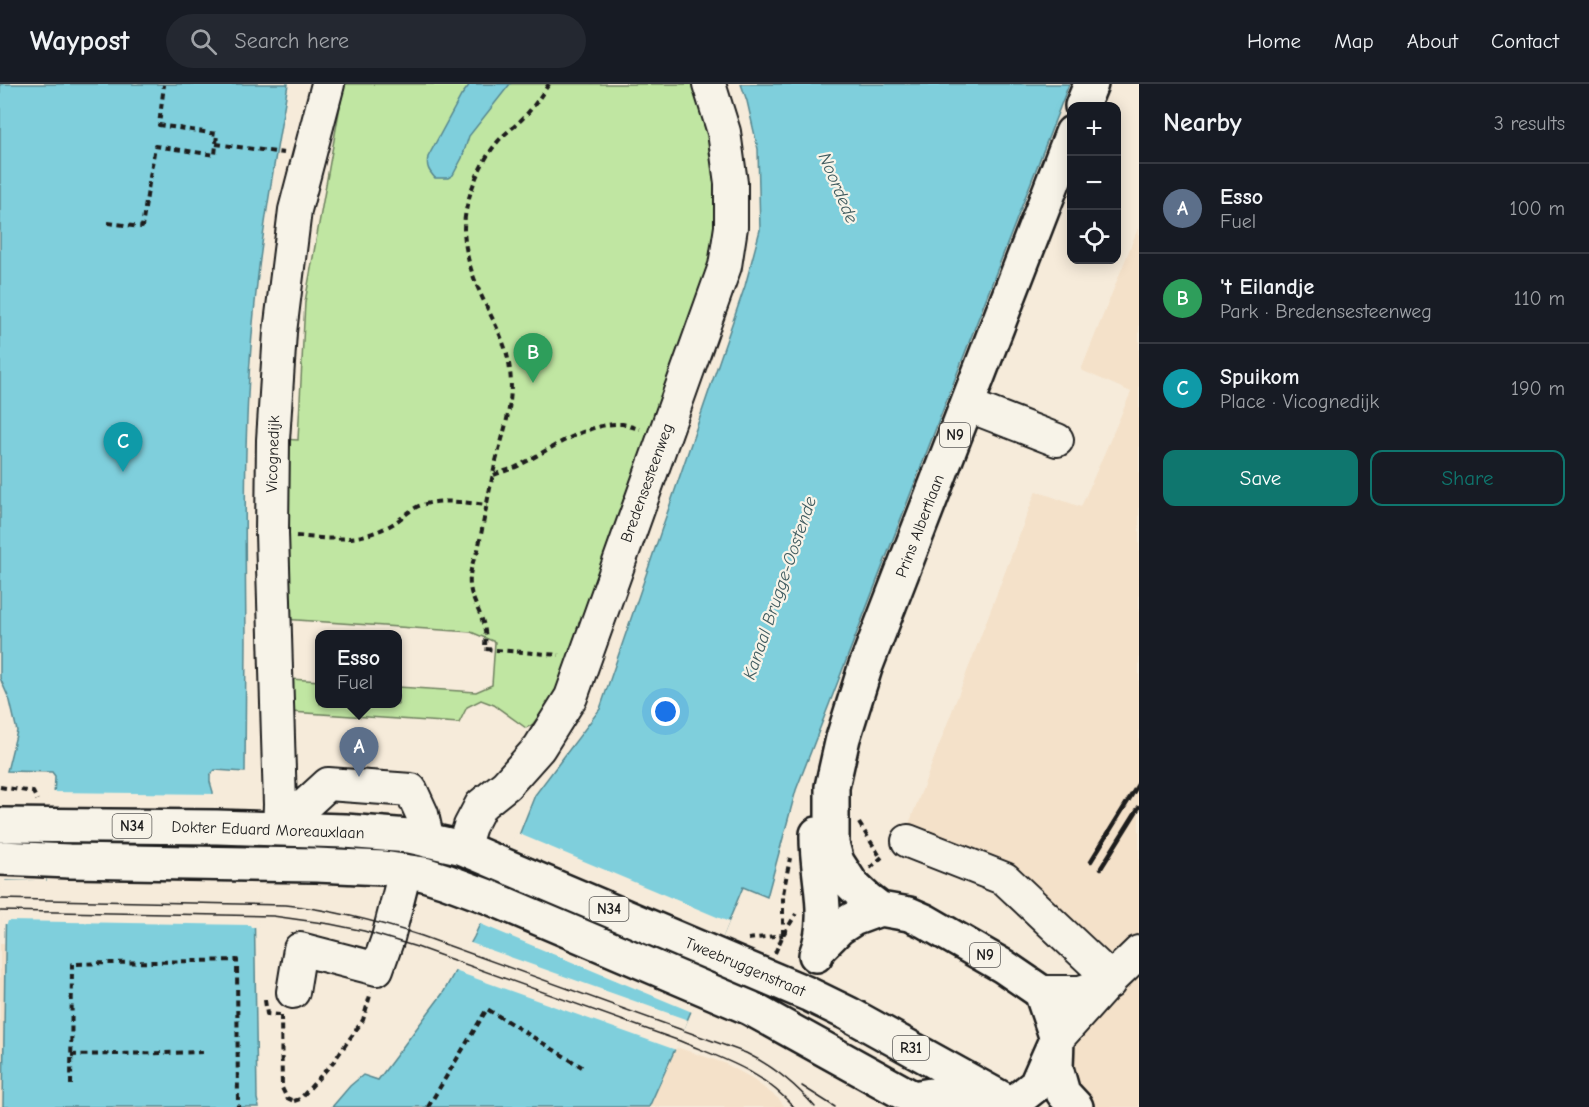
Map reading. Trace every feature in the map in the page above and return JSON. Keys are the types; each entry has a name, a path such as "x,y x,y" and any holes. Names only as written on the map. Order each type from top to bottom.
{"main road":[{"path":"1084,102 1091,84"},
{"name":"Prins Albertlaan","path":"880,909 852,885 837,862 832,844 831,787 843,738 865,668 1067,144"},
{"name":"Prins Albertlaan","path":"803,1036 814,961 824,926 817,844 817,811 831,787"},
{"name":"Dokter Eduard Moreauxlaan","path":"0,825 42,813 217,827 385,834 409,836 428,841 466,837"},
{"name":"Tweebruggenstraat","path":"466,837 502,864 729,945 808,994 849,1014 1014,1106"},
{"name":"Dokter Eduard Moreauxlaan","path":"0,858 336,865 405,870 424,874 489,897 702,987 750,1008 803,1036"},
{"path":"819,949 839,928 853,919 880,909"},
{"name":"N9","path":"880,909 909,914 925,921 1003,966 1041,992"},
{"path":"1041,992 1057,1039 1056,1068 1063,1093 1076,1107"},
{"name":"R31","path":"803,1036 921,1102"},
{"path":"921,1102 937,1094 957,1102 1014,1106 1036,1085 1057,1039"}],"street":[{"name":"Vicognedijk","path":"279,829 272,533 273,440 280,332 296,210 328,84"},
{"name":"Bredensesteenweg","path":"466,837 481,806 506,785 539,748 570,697 725,266 731,227 731,183 724,132 709,84"},
{"path":"967,405 1058,440"},
{"path":"279,829 327,784 411,790 422,814 428,841"},
{"path":"908,841 1005,879 1110,981"},
{"path":"279,996 300,949 377,969 405,870"},
{"path":"1057,1039 1139,952"},
{"path":"1041,992 1080,992 1110,981"}],"path":[{"path":"549,84 525,116 495,144 483,163 474,183 464,227 470,267 500,335 510,371 508,414 478,550 472,562 471,593 485,631 485,649 559,655 582,662"},
{"path":"108,223 142,227 155,146 214,155 217,134 159,124 164,85"},
{"path":"216,144 309,156"},
{"path":"494,475 514,468 563,440 597,428 625,424 664,437"},
{"path":"272,533 325,539 354,538 368,536 385,529 420,505 440,502 487,505"},
{"path":"0,787 33,792 42,813"},
{"path":"729,945 749,939 783,935"},
{"path":"71,1085 72,964 237,960 238,1107"},
{"path":"279,996 267,1014 281,1015 282,1088 293,1104 334,1061 363,1020 377,969"},
{"path":"428,1107 488,1010 582,1067"},
{"path":"71,1055 206,1052"}],"shaded area":[{"path":"1139,226 1139,1107 1085,1107 1062,1054 1123,982 994,857 937,840 909,824 1036,491 1081,507 1131,392 1081,370"},
{"path":"0,943 5,943 3,1107 0,1107"},
{"path":"676,1047 724,1063 748,1076 779,1099 785,1107 649,1107"}],"green space":[{"path":"344,84 700,84 721,164 722,238 569,677 532,725 526,728 494,705 481,700 467,707 459,723 291,712 291,679 315,681 315,708 402,708 402,687 476,692 492,685 495,642 471,632 283,619 282,439 298,440 305,302"}],"water":[{"path":"0,84 288,84 264,227 250,354 245,558 245,772 215,770 210,775 213,792 213,885 254,891 257,1099 259,1107 3,1107 6,881 47,882 55,776 52,772 7,771 17,731 10,701 0,678"},
{"path":"470,84 510,84 469,136 462,158 453,175 448,178 435,178 428,169 428,157 461,96"},
{"path":"741,84 1069,84 796,790 767,897 743,887 649,1107 332,1107 363,1075 378,1080 443,993 474,937 510,858 535,795 600,709 745,286 760,230 758,149"}],"pier":[{"path":"52,792 216,794 215,884 256,889 258,927 250,925 8,921 7,924 2,924 3,881 47,881 48,799"},
{"path":"517,833 729,922 692,1012 478,923"},
{"path":"468,942 688,1020 676,1050 452,970"}],"tram line":[{"path":"0,899 286,905 371,921 422,936 746,1053 783,1076 815,1107"},
{"path":"0,911 273,916 364,931 417,947 712,1054 768,1083 794,1107"},
{"path":"802,1086 835,1107"}],"railway":[{"path":"1091,861 1139,783"},
{"path":"1101,868 1139,807"}],"place":[{"name":"'t Eilandje","path":"533,383"},
{"name":"Spuikom","path":"123,472"},
{"name":"Esso","path":"359,777"}],"water label":[{"name":"Noordede","path":"838,188"},
{"name":"Kanaal Brugge-Oostende","path":"780,588"}]}
